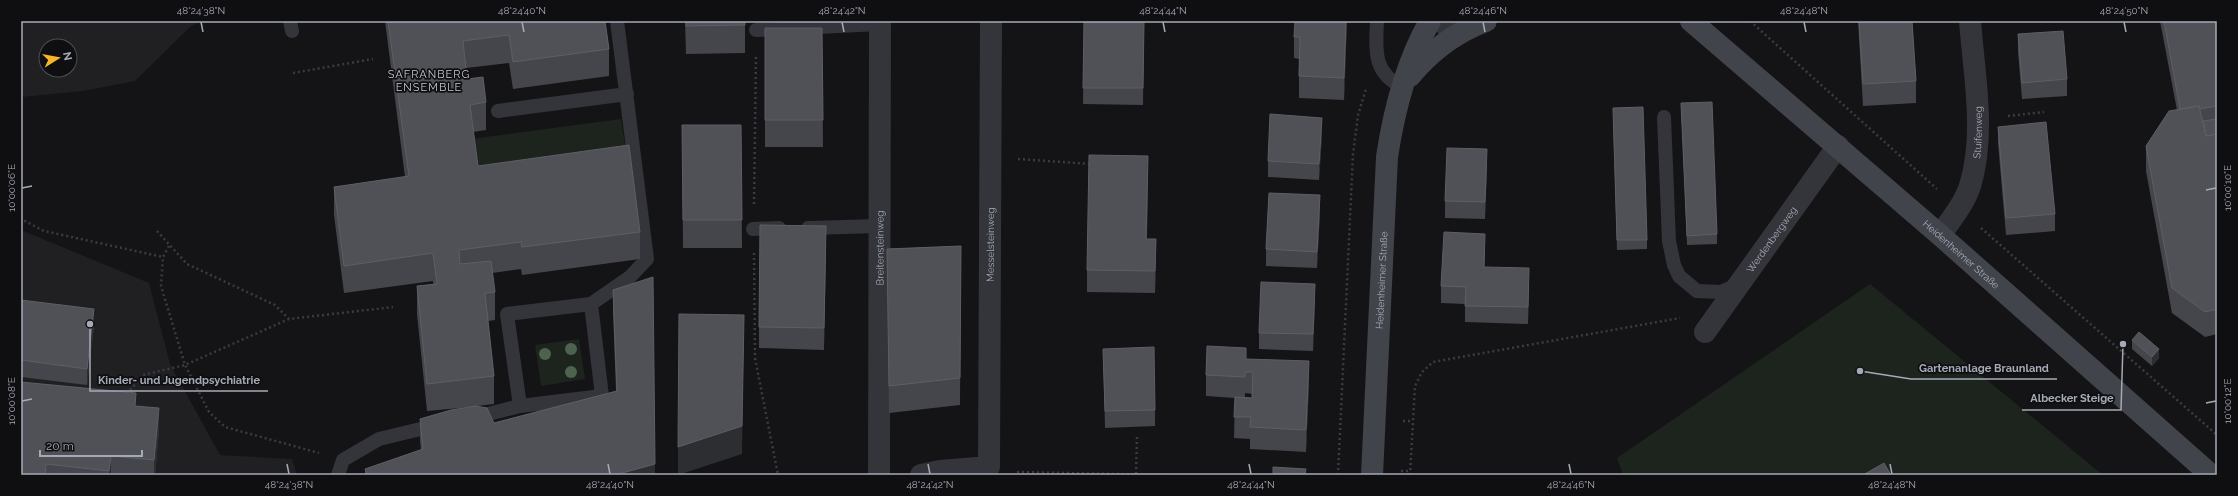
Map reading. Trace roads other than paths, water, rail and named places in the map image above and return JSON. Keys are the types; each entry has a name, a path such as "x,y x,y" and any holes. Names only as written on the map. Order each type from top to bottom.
{"main road":[{"name":"Heidenheimer Straße","path":"1372,475 1387,157 1394,117 1402,87 1430,21"},
{"name":"Heidenheimer Straße","path":"1402,87 1448,29 1486,21"},
{"name":"Heidenheimer Straße","path":"1676,21 1708,38"},
{"name":"Heidenheimer Straße","path":"1691,21 1708,38 1838,146 2213,472"}],"street":[{"name":"Messelsteinweg","path":"921,475 940,471 989,467 991,21"},
{"name":"Stuifenweg","path":"1940,235 1959,209 1970,186 1978,141 1970,21"},
{"name":"Breitensteinweg","path":"878,475 880,23"},
{"name":"Werdenbergweg","path":"1705,332 1838,146"}],"lane":[{"path":"520,406 507,314 591,304 630,277 647,259 617,21"},
{"path":"1377,21 1377,61 1389,78 1402,87"},
{"path":"756,30 880,23"},
{"path":"498,111 627,94"},
{"path":"1664,117 1668,241 1674,266 1679,276 1697,291 1721,292 1732,288 1742,281"},
{"path":"753,228 879,226"},
{"path":"338,475 343,460 379,439 413,429 520,406 602,396 591,304"}],"place":[{"name":"Kinder- und Jugendpsychiatrie","path":"90,324"},
{"name":"Albecker Steige","path":"2123,344"},
{"name":"Gartenanlage Braunland","path":"1860,371"}],"district":[{"name":"SAFRANBERG ENSEMBLE","path":"429,80"}]}
